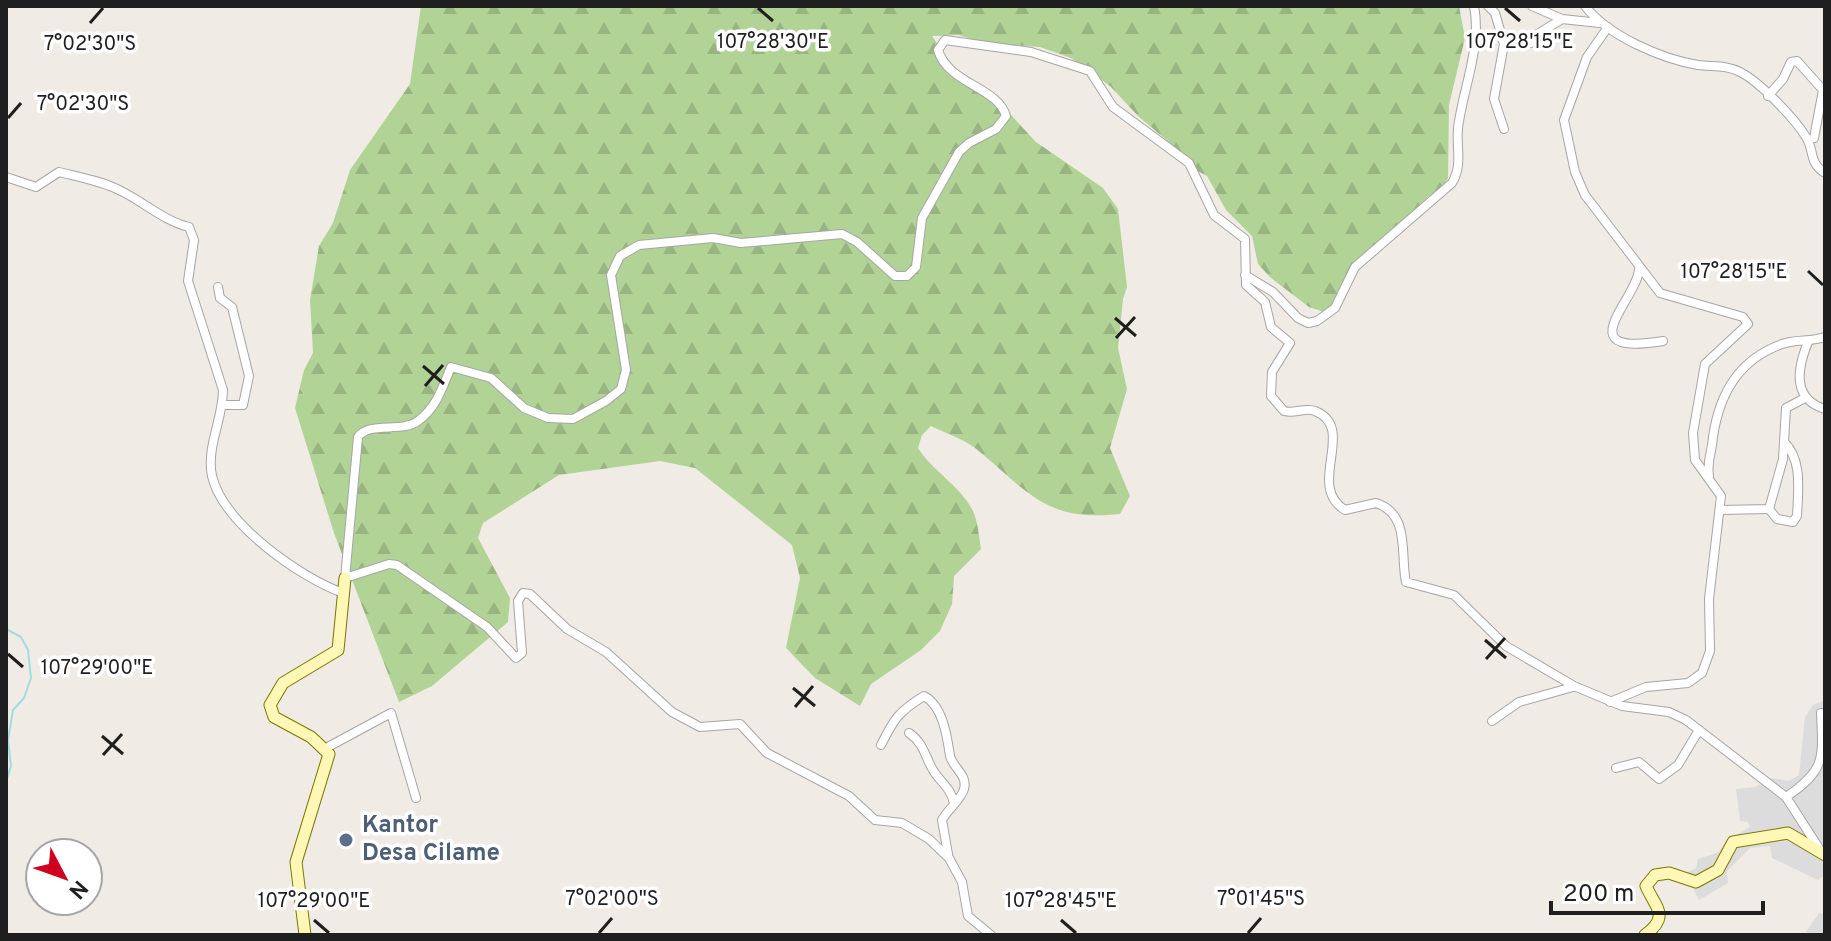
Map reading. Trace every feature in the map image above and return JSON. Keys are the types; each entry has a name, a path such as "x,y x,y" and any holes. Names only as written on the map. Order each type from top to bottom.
{"street":[{"path":"1245,275 1273,292 1298,318 1308,323 1322,319 1335,308 1355,267 1452,183 1458,171 1458,132 1476,34 1474,6"},
{"path":"1488,6 1495,13 1504,44 1494,101 1504,129"},
{"path":"1532,6 1562,19 1605,25 1681,61 1735,69 1768,96 1810,138 1825,138"},
{"path":"1585,6 1605,25"},
{"path":"1531,43 1536,35 1562,19"},
{"path":"1605,25 1587,57 1564,127 1575,172 1585,195 1626,245 1639,268 1665,296 1743,317 1747,321 1746,327 1705,364 1692,445 1695,460 1721,496 1711,570 1710,651 1706,665 1688,683 1646,687 1610,702"},
{"path":"305,935 295,868 329,759 326,748 274,717 270,705 283,683 338,650 358,437 364,431 416,422 439,398 451,367 491,378 524,408 561,421 583,415 621,389 626,370 610,278 615,262 628,249 699,239 741,243 832,233 857,242 895,276 912,272 916,267 922,218 959,152 996,129 1006,116 1002,104 947,68 938,50 943,41 1031,52 1092,72 1113,107 1194,169 1214,215 1245,239 1248,288 1267,305 1271,327 1290,343 1272,372 1271,396 1284,411 1313,410 1333,428 1328,477 1334,502 1345,510 1376,503 1387,508 1405,543 1406,582 1445,591 1463,601 1506,646 1574,686 1610,702 1669,712 1699,730 1786,797 1824,854"},
{"path":"1768,96 1783,79 1792,60 1797,61 1823,90 1810,138 1812,160 1825,173"},
{"path":"6,177 36,187 59,172 81,177 116,188 161,216 189,227 194,240 188,281 195,310 219,373 223,405 211,452 212,476 223,500 286,564 343,593"},
{"path":"1639,268 1633,288 1614,317 1614,333 1633,345 1663,341"},
{"path":"218,287 220,298 232,307 249,378 243,405 223,405"},
{"path":"1710,478 1708,462 1714,429 1726,387 1735,374 1784,343 1808,342 1825,337"},
{"path":"1808,342 1799,370 1805,398 1825,409"},
{"path":"1769,509 1783,459 1786,408 1805,398"},
{"path":"1720,510 1769,509 1781,521 1793,522 1797,516 1797,471 1792,453 1784,442"},
{"path":"345,578 389,564 397,565 487,627 516,658 522,653 518,601 522,594 529,593 572,632 606,652 672,712 700,727 740,724 767,753 849,796 875,820 895,820 912,828 949,858"},
{"path":"1492,721 1519,702 1574,686"},
{"path":"881,745 892,720 927,697 937,705 950,741 950,758 964,779 963,793 942,820 941,829 949,858 962,882 968,916 991,935"},
{"path":"326,748 391,713 416,798"},
{"path":"1786,797 1807,783 1820,767 1823,757 1821,713"},
{"path":"1616,768 1639,762 1659,779 1678,765 1699,730"},
{"path":"909,733 921,742 930,767 950,790 954,803"},
{"path":"1645,935 1658,920 1659,906 1646,886 1655,875 1669,873 1696,882 1718,870 1733,842 1782,832 1824,854"}],"shaded area":[{"path":"1825,700 1825,874 1818,880 1772,858 1770,846 1750,848 1727,871 1728,883 1699,900 1686,873 1696,868 1698,859 1719,852 1726,841 1750,827 1748,822 1740,821 1736,789 1755,787 1772,778 1789,781 1799,775 1805,717 1813,705"},
{"path":"1819,913 1825,914 1825,935 1811,935 1806,932"}],"green space":[{"path":"421,6 1459,6 1465,38 1449,105 1448,178 1441,190 1429,196 1362,258 1335,304 1324,312 1309,307 1271,278 1258,264 1252,236 1226,210 1207,176 1194,169 1189,159 1138,116 1110,86 1071,58 1040,47 986,43 958,35 932,36 963,80 998,101 1036,142 1103,188 1118,209 1127,287 1118,348 1127,389 1110,448 1130,496 1120,514 1075,514 1057,509 1027,492 969,444 931,426 922,435 918,448 968,502 976,520 981,549 954,576 952,604 940,631 921,650 871,684 860,706 815,678 786,648 800,578 792,545 695,468 660,461 559,475 483,523 478,538 510,598 508,622 432,686 399,702 334,533 295,408 304,370 313,353 310,300 319,246 333,223 350,170 410,84"}],"waterway":[{"path":"6,629 21,637 28,650 31,678 24,698 13,710 8,740 11,766 6,782"}],"place":[{"name":"Kantor Desa Cilame","path":"346,840"}]}
